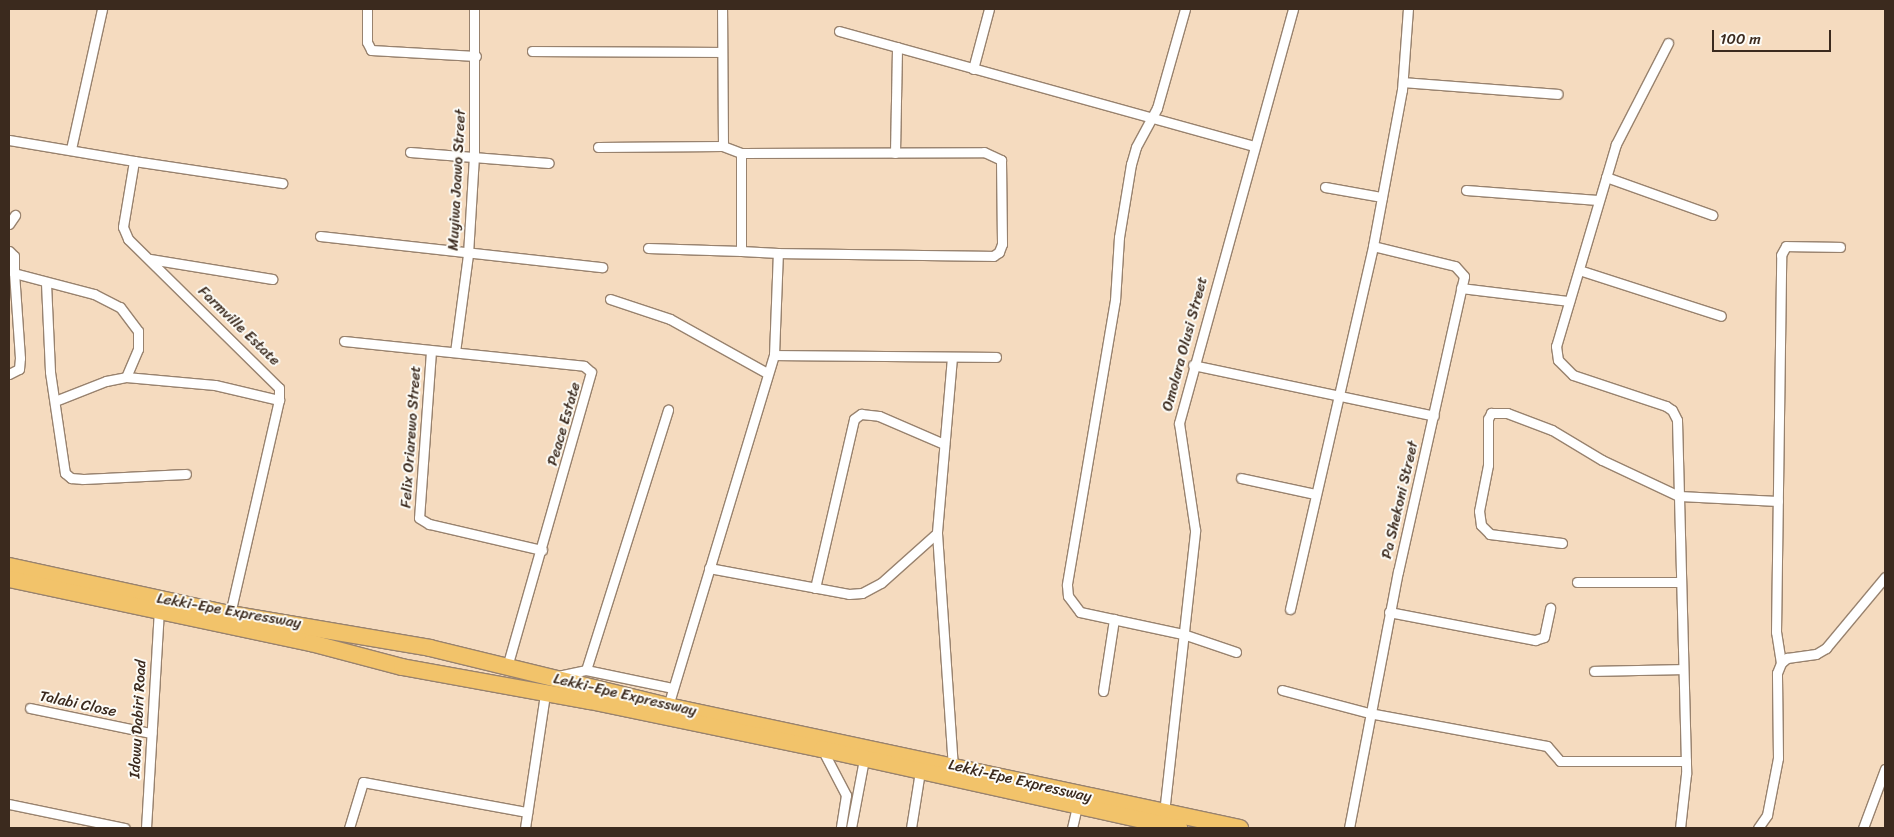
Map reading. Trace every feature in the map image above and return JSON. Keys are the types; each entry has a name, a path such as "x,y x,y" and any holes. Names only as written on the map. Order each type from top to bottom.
{"highway":[{"name":"Lekki-Epe Expressway","path":"9,566 230,614 416,645 668,706 1240,828"},
{"name":"Lekki-Epe Expressway","path":"9,579 311,643 402,667 822,749 1077,807 1140,824 1179,828"},
{"path":"402,667 416,645"},
{"path":"416,645 419,670"}],"street":[{"path":"71,149 102,9"},
{"path":"367,9 367,42 372,50 476,56"},
{"name":"Muyiwa Joawo Street","path":"455,352 468,254 474,158 476,56 474,9"},
{"path":"722,9 723,146"},
{"path":"973,69 989,9"},
{"path":"1185,9 1152,120 1136,148 1131,164 1100,403 1067,584 1068,596 1080,612 1183,634 1236,652"},
{"name":"Omolara Olusi Street","path":"1164,813 1195,530 1179,422 1193,365 1293,9"},
{"path":"1290,610 1336,395 1373,246 1403,82 1408,9"},
{"path":"839,31 1152,120 1254,146"},
{"path":"1668,43 1624,124 1598,200 1556,346 1558,360 1573,375 1672,410 1677,420 1682,669 1686,761 1680,828"},
{"path":"895,153 897,47"},
{"path":"532,51 722,52"},
{"path":"1403,82 1558,94"},
{"path":"9,140 71,149 133,164 282,183"},
{"path":"598,147 723,146 741,153 984,152 1001,160 1002,244 999,252 993,256 778,254 648,248"},
{"path":"410,152 548,163"},
{"path":"741,153 741,251"},
{"name":"Farmville Estate","path":"133,164 123,227 128,239 277,383 279,400"},
{"path":"1606,177 1712,215"},
{"path":"1325,187 1382,197"},
{"path":"1466,190 1598,200"},
{"path":"9,224 15,215"},
{"path":"320,236 468,254 602,267"},
{"name":"Pa Shekoni Street","path":"1349,828 1389,612 1464,276 1455,266 1373,246"},
{"path":"1781,664 1776,632 1782,248 1840,247"},
{"path":"9,251 14,256 20,358 19,369 9,374"},
{"path":"668,706 766,373 774,356 778,254"},
{"path":"150,259 272,279"},
{"path":"1578,270 1721,316"},
{"path":"14,273 107,298 131,320 138,331 138,349 126,377"},
{"path":"46,283 50,372 66,473 71,478 186,474"},
{"path":"1462,288 1569,301"},
{"path":"610,299 670,319 766,373"},
{"name":"Peace Estate","path":"344,341 584,366 591,372 542,550 507,666"},
{"name":"Felix Oriarewo Street","path":"431,351 419,518 429,524 542,550"},
{"path":"774,356 996,357"},
{"path":"952,356 937,533 953,766"},
{"path":"1193,365 1434,416"},
{"path":"54,400 106,381 126,377 216,385 279,400 230,614"},
{"path":"586,670 664,428 668,410"},
{"path":"1562,543 1490,534 1481,525 1479,511 1488,465 1488,419 1491,413 1507,413 1552,430 1602,460 1679,496 1778,501"},
{"path":"815,588 854,419 861,414 879,416 944,444"},
{"path":"1241,478 1315,494"},
{"path":"709,568 849,594 862,593 881,583 937,533"},
{"path":"1758,828 1767,815 1777,764 1777,673 1781,664 1787,658 1816,654 1826,648 1885,577"},
{"path":"1576,582 1681,582"},
{"path":"1389,612 1535,640 1544,637 1550,608"},
{"name":"Idowu Dabiri Road","path":"146,828 159,612"},
{"path":"1103,691 1114,619"},
{"path":"1594,671 1682,669"},
{"path":"550,678 586,670 674,688"},
{"path":"1282,690 1369,713 1547,746 1560,761 1686,761"},
{"path":"525,828 545,694"},
{"name":"Talabi Close","path":"30,708 151,733"},
{"path":"822,749 846,795 842,828"},
{"path":"851,828 864,759"},
{"path":"1863,828 1885,769"},
{"path":"911,828 920,771"},
{"path":"350,828 363,782 527,812"},
{"path":"9,804 125,828"},
{"path":"1072,828 1077,807"}]}
